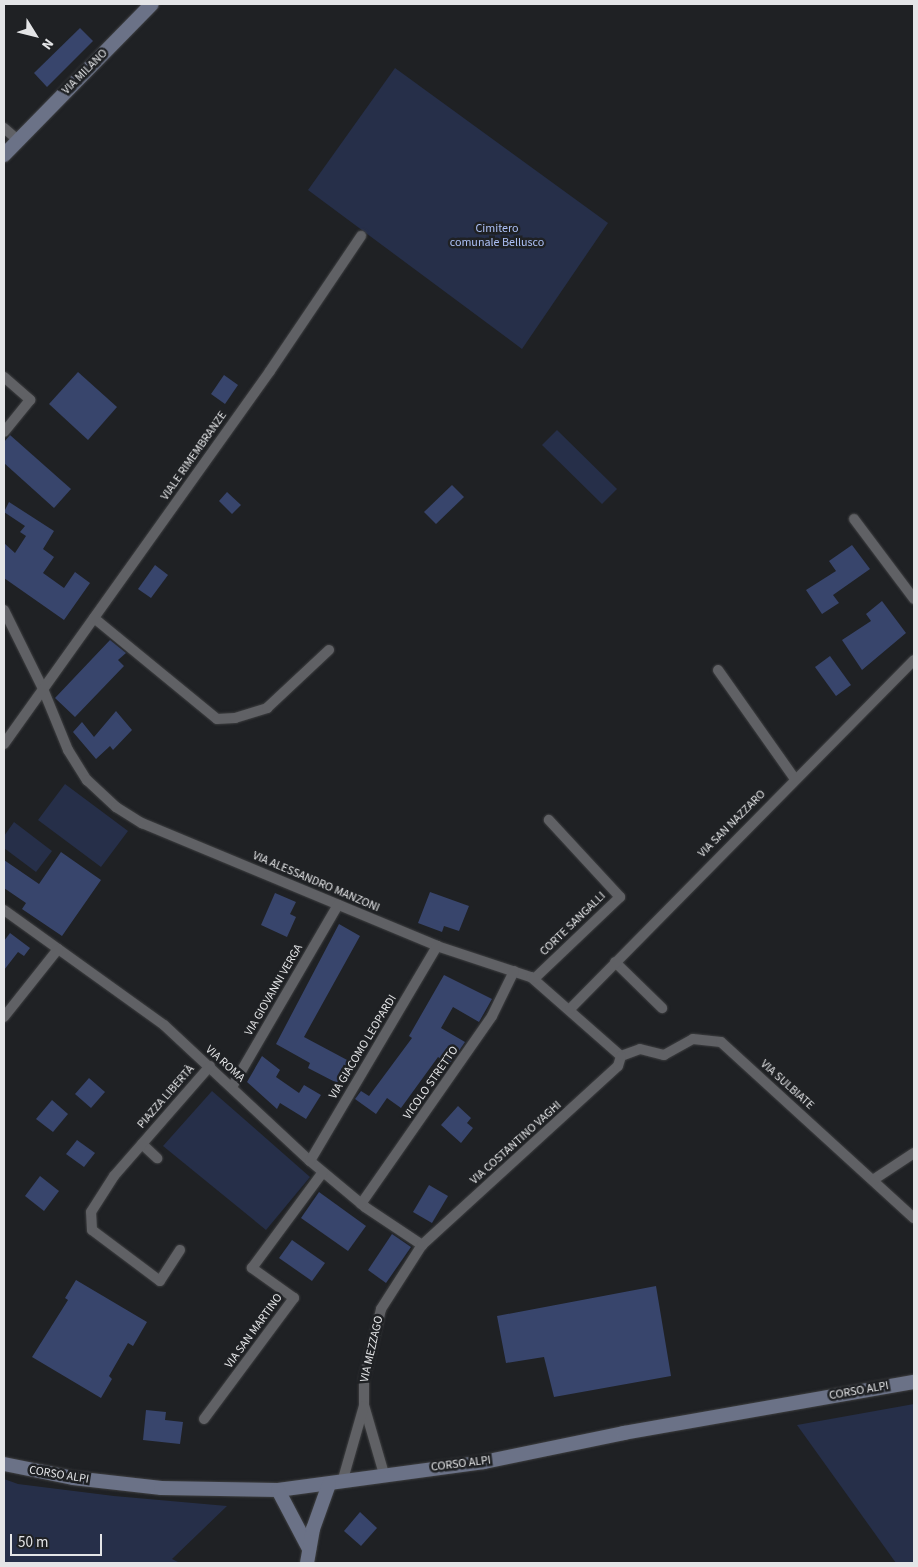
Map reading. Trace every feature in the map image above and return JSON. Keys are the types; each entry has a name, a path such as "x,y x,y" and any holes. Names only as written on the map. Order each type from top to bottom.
{"main road":[{"name":"VIA MILANO","path":"4,155 152,4"},
{"name":"CORSO ALPI","path":"4,1464 73,1478 161,1488 278,1490 329,1484 343,1479 484,1462 624,1433 914,1382"},
{"path":"307,1563 309,1549 329,1484"},
{"path":"278,1490 309,1549"}],"street":[{"path":"4,128 18,140"},
{"name":"VIALE RIMEMBRANZE","path":"4,744 265,378 361,236"},
{"path":"4,377 30,400 4,432"},
{"path":"854,519 914,598"},
{"name":"VIA ALESSANDRO MANZONI","path":"5,614 44,689 68,750 88,780 116,807 142,823 338,905 438,946 534,979 570,1008 621,1056"},
{"path":"94,618 217,719 236,718 267,708 329,650"},
{"name":"VIA SAN NAZZARO","path":"570,1008 914,660"},
{"path":"718,670 795,779"},
{"name":"CORTE SANGALLI","path":"534,979 620,897 549,820"},
{"name":"VIA GIOVANNI VERGA","path":"232,1087 338,905"},
{"name":"VIA ROMA","path":"4,910 164,1025 310,1161 361,1204 422,1245"},
{"name":"VIA GIACOMO LEOPARDI","path":"310,1161 438,946"},
{"path":"4,1017 58,949"},
{"path":"615,962 662,1008"},
{"name":"VICOLO STRETTO","path":"361,1204 492,1016 514,971"},
{"name":"VIA SULBIATE","path":"621,1056 640,1049 664,1055 693,1039 721,1042 914,1218"},
{"name":"VIA COSTANTINO VAGHI","path":"422,1245 618,1066 621,1056"},
{"name":"PIAZZA LIBERTÀ","path":"180,1250 160,1281 92,1230 91,1212 114,1176 210,1066"},
{"name":"PIAZZA LIBERTÀ","path":"142,1144 157,1158"},
{"path":"873,1180 914,1153"},
{"name":"VIA SAN MARTINO","path":"204,1419 294,1298 252,1268 323,1172"},
{"name":"VIA MEZZAGO","path":"343,1479 364,1405 364,1379 381,1309 422,1245"},
{"name":"VIA MEZZAGO","path":"364,1405 384,1474"}],"green space":[{"name":"Cimitero comunale Bellusco","path":"395,68 608,223 522,349 308,190"},
{"path":"557,430 617,489 602,504 542,445"},
{"path":"65,784 128,831 101,867 38,820"},
{"path":"14,822 52,851 36,872 4,848 4,836"},
{"path":"212,1091 310,1177 266,1230 163,1146"},
{"path":"914,1404 914,1563 896,1563 797,1425"},
{"path":"4,1479 18,1484 114,1496 227,1506 172,1559 180,1563 4,1563"}],"building":[{"path":"80,28 93,41 47,87 34,73"},
{"path":"78,372 117,407 88,440 49,404"},
{"path":"224,375 238,385 225,404 211,394"},
{"path":"10,435 71,489 54,508 4,463 4,442"},
{"path":"452,485 464,497 436,524 424,512"},
{"path":"227,492 241,505 232,514 219,501"},
{"path":"9,502 54,531 43,549 54,557 43,573 64,588 75,572 90,583 64,620 4,578 4,543 15,553 26,536 20,532 25,526 4,512"},
{"path":"852,545 870,569 833,595 839,603 822,614 806,590 836,571 829,561"},
{"path":"155,565 168,575 151,598 138,589"},
{"path":"882,601 906,633 862,670 842,640 871,621 866,614"},
{"path":"110,640 126,653 118,660 124,666 75,717 55,698"},
{"path":"830,656 851,685 836,696 815,667"},
{"path":"116,711 132,730 113,750 110,746 96,759 73,732 82,722 94,737"},
{"path":"61,852 101,880 62,936 22,909 26,903 4,888 4,860 39,884"},
{"path":"430,892 469,906 459,931 444,926 442,932 418,923"},
{"path":"275,893 296,902 290,914 296,917 287,937 261,925"},
{"path":"339,924 360,936 304,1037 349,1061 337,1083 308,1068 310,1063 276,1044"},
{"path":"10,933 30,948 24,956 18,952 4,970 4,941"},
{"path":"444,975 492,999 479,1022 453,1007 441,1028 465,1042 450,1064 438,1057 401,1108 387,1098 376,1114 355,1099 361,1091 369,1096 412,1038 409,1036"},
{"path":"262,1056 280,1070 276,1077 299,1093 304,1085 321,1095 306,1119 280,1103 277,1109 247,1082"},
{"path":"89,1078 105,1092 91,1108 75,1094"},
{"path":"52,1100 68,1114 53,1132 36,1119"},
{"path":"458,1106 471,1118 467,1123 473,1128 461,1143 441,1125"},
{"path":"77,1140 95,1153 84,1167 66,1154"},
{"path":"40,1176 59,1191 44,1211 25,1196"},
{"path":"429,1185 448,1196 432,1223 413,1212"},
{"path":"319,1192 366,1226 348,1251 301,1218"},
{"path":"392,1234 411,1247 386,1283 368,1270"},
{"path":"292,1240 325,1263 312,1281 279,1258"},
{"path":"76,1280 147,1322 133,1346 128,1343 109,1376 112,1379 101,1398 32,1357 68,1300 65,1298"},
{"path":"656,1286 671,1376 554,1397 544,1357 506,1363 497,1316"},
{"path":"146,1410 166,1412 165,1420 183,1422 180,1444 143,1440"},
{"path":"360,1512 377,1528 361,1546 344,1531"}]}
